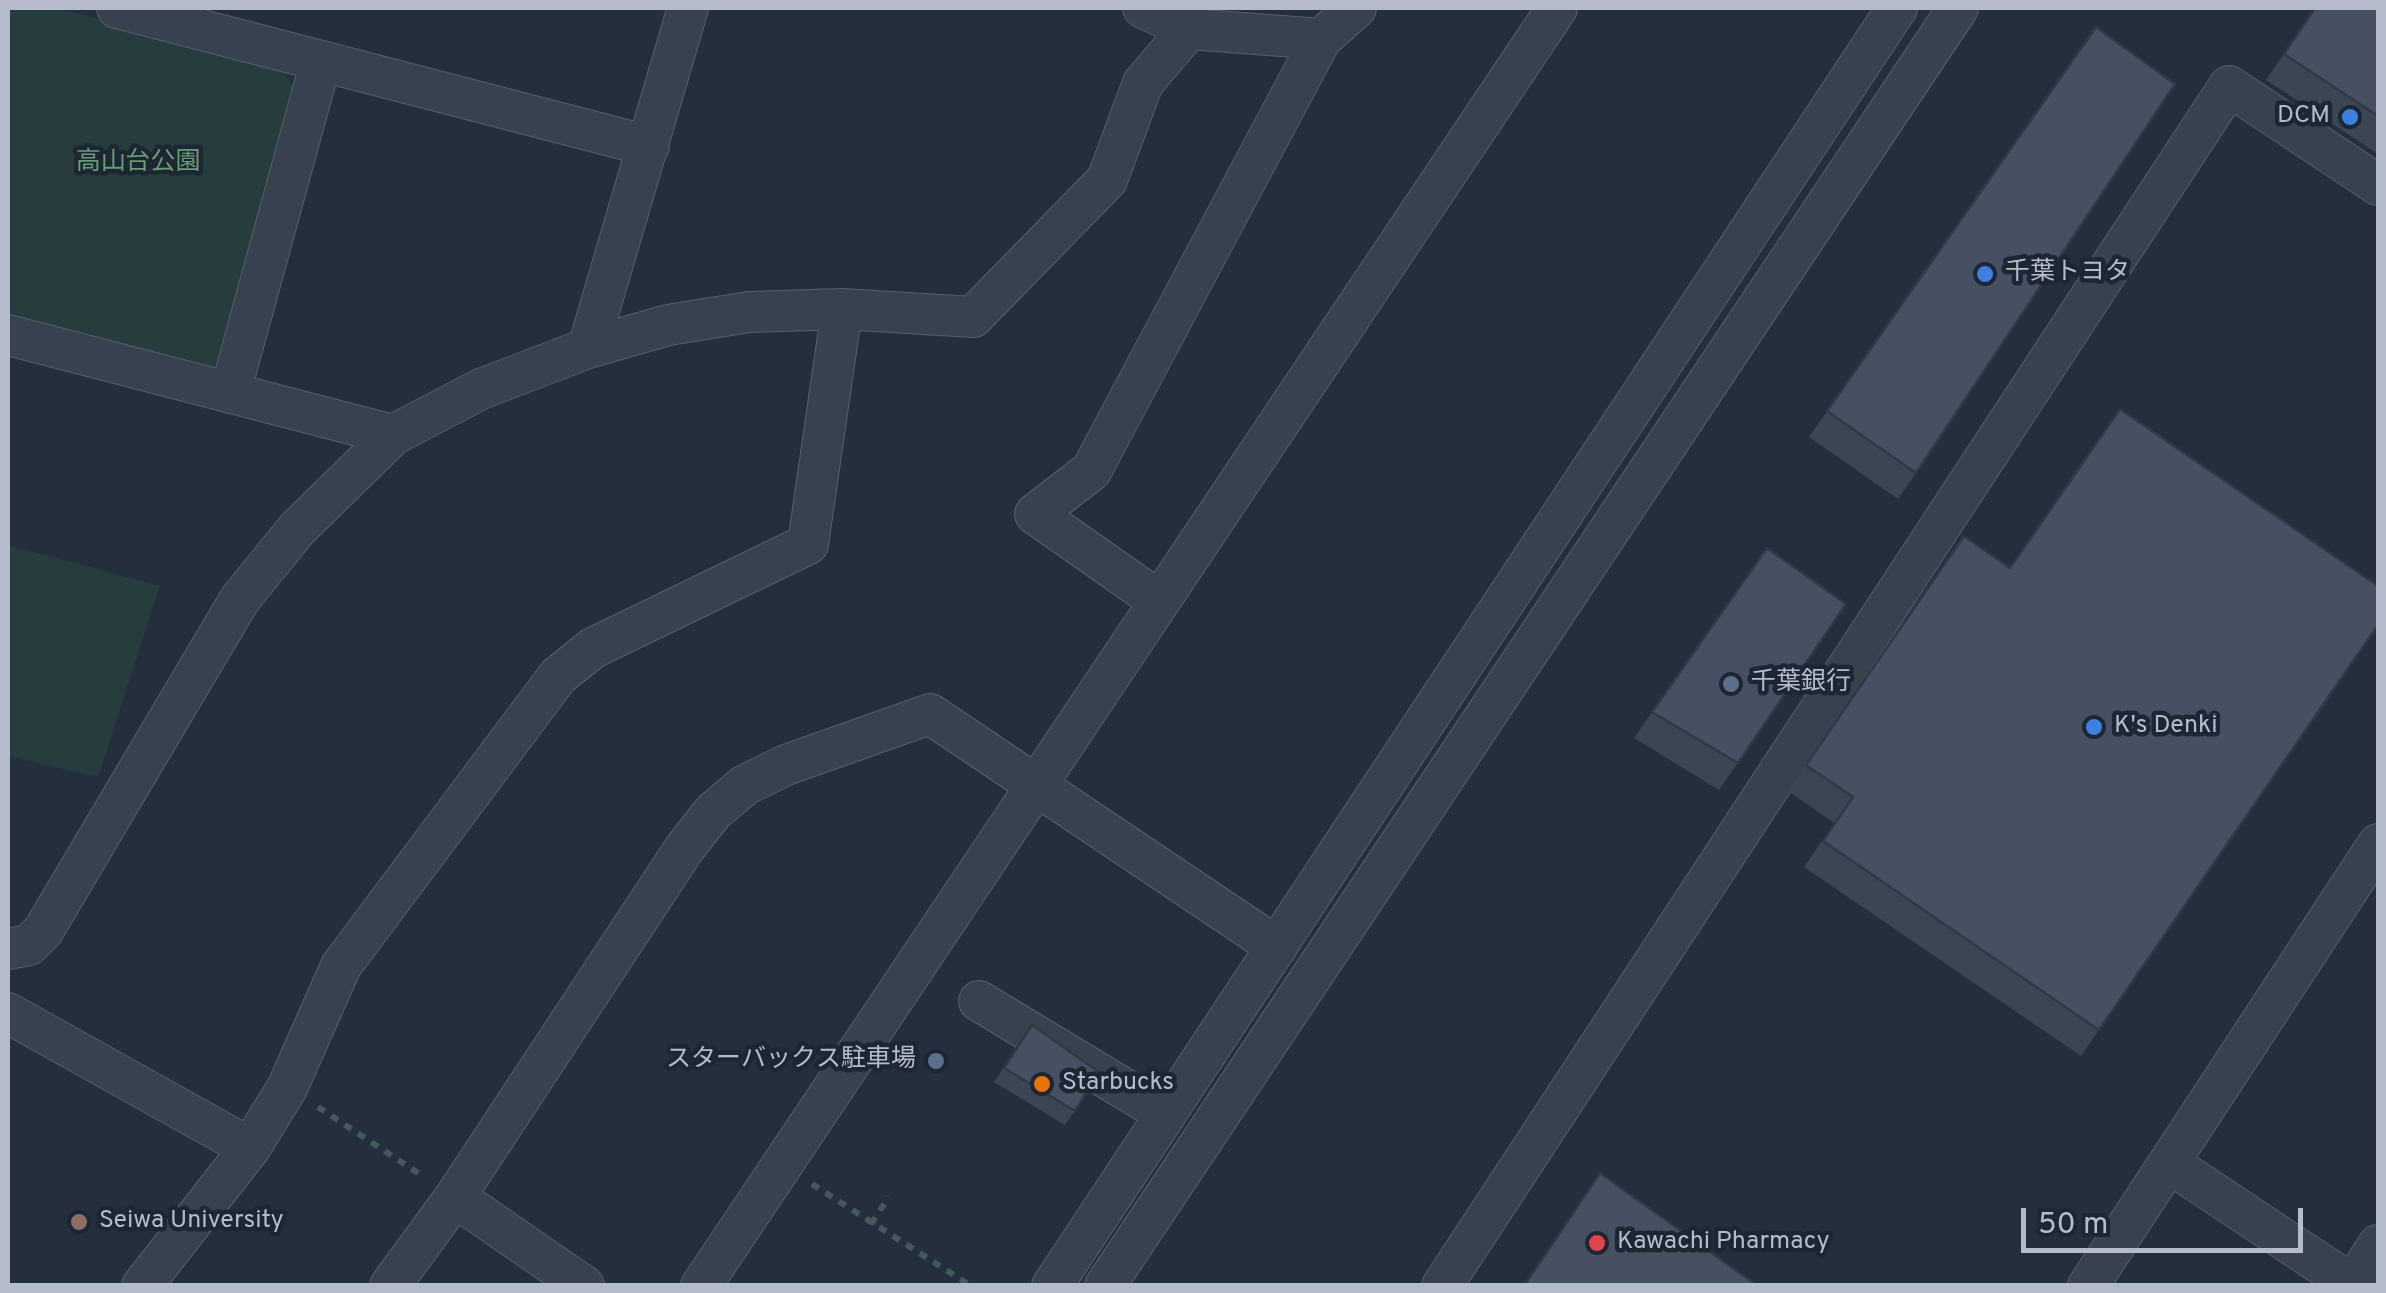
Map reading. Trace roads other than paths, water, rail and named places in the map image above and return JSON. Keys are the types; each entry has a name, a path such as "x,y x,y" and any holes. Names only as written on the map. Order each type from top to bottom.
{"street":[{"path":"117,8 649,146"},
{"path":"588,348 688,8"},
{"path":"1143,8 1189,29 1321,39"},
{"path":"1159,601 1035,514 1091,470 1109,442 1321,39 1356,8"},
{"path":"701,1286 1557,8"},
{"path":"1052,1286 1898,8"},
{"path":"1105,1286 1958,8"},
{"path":"9,954 44,931 240,600 297,530 393,435 481,389 588,348 668,325 749,312 842,309 973,317 1106,180 1144,83 1189,29"},
{"path":"230,393 321,60"},
{"path":"1442,1286 2229,86 2378,185"},
{"path":"142,1286 250,1148 287,1088 341,966 558,676 594,648 808,544 842,309"},
{"path":"8,335 393,435"},
{"path":"390,1286 454,1197 684,848 714,812 745,785 786,765 930,714 1277,947"},
{"path":"2101,1281 2169,1163 2378,844"},
{"path":"980,1001 1166,1114"},
{"path":"8,1013 250,1148"},
{"path":"2169,1163 2354,1285 2378,1246"},
{"path":"454,1197 584,1286"}],"place":[{"name":"DCM","path":"2350,117"},
{"name":"千葉トヨタ","path":"1985,274"},
{"name":"千葉銀行","path":"1731,684"},
{"name":"K's Denki","path":"2094,727"},
{"name":"スターバックス駐車場","path":"936,1061"},
{"name":"Starbucks","path":"1042,1084"},
{"name":"Seiwa University","path":"79,1222"},
{"name":"Kawachi Pharmacy","path":"1597,1243"}],"park label":[{"name":"高山台公園","path":"138,164"}]}
